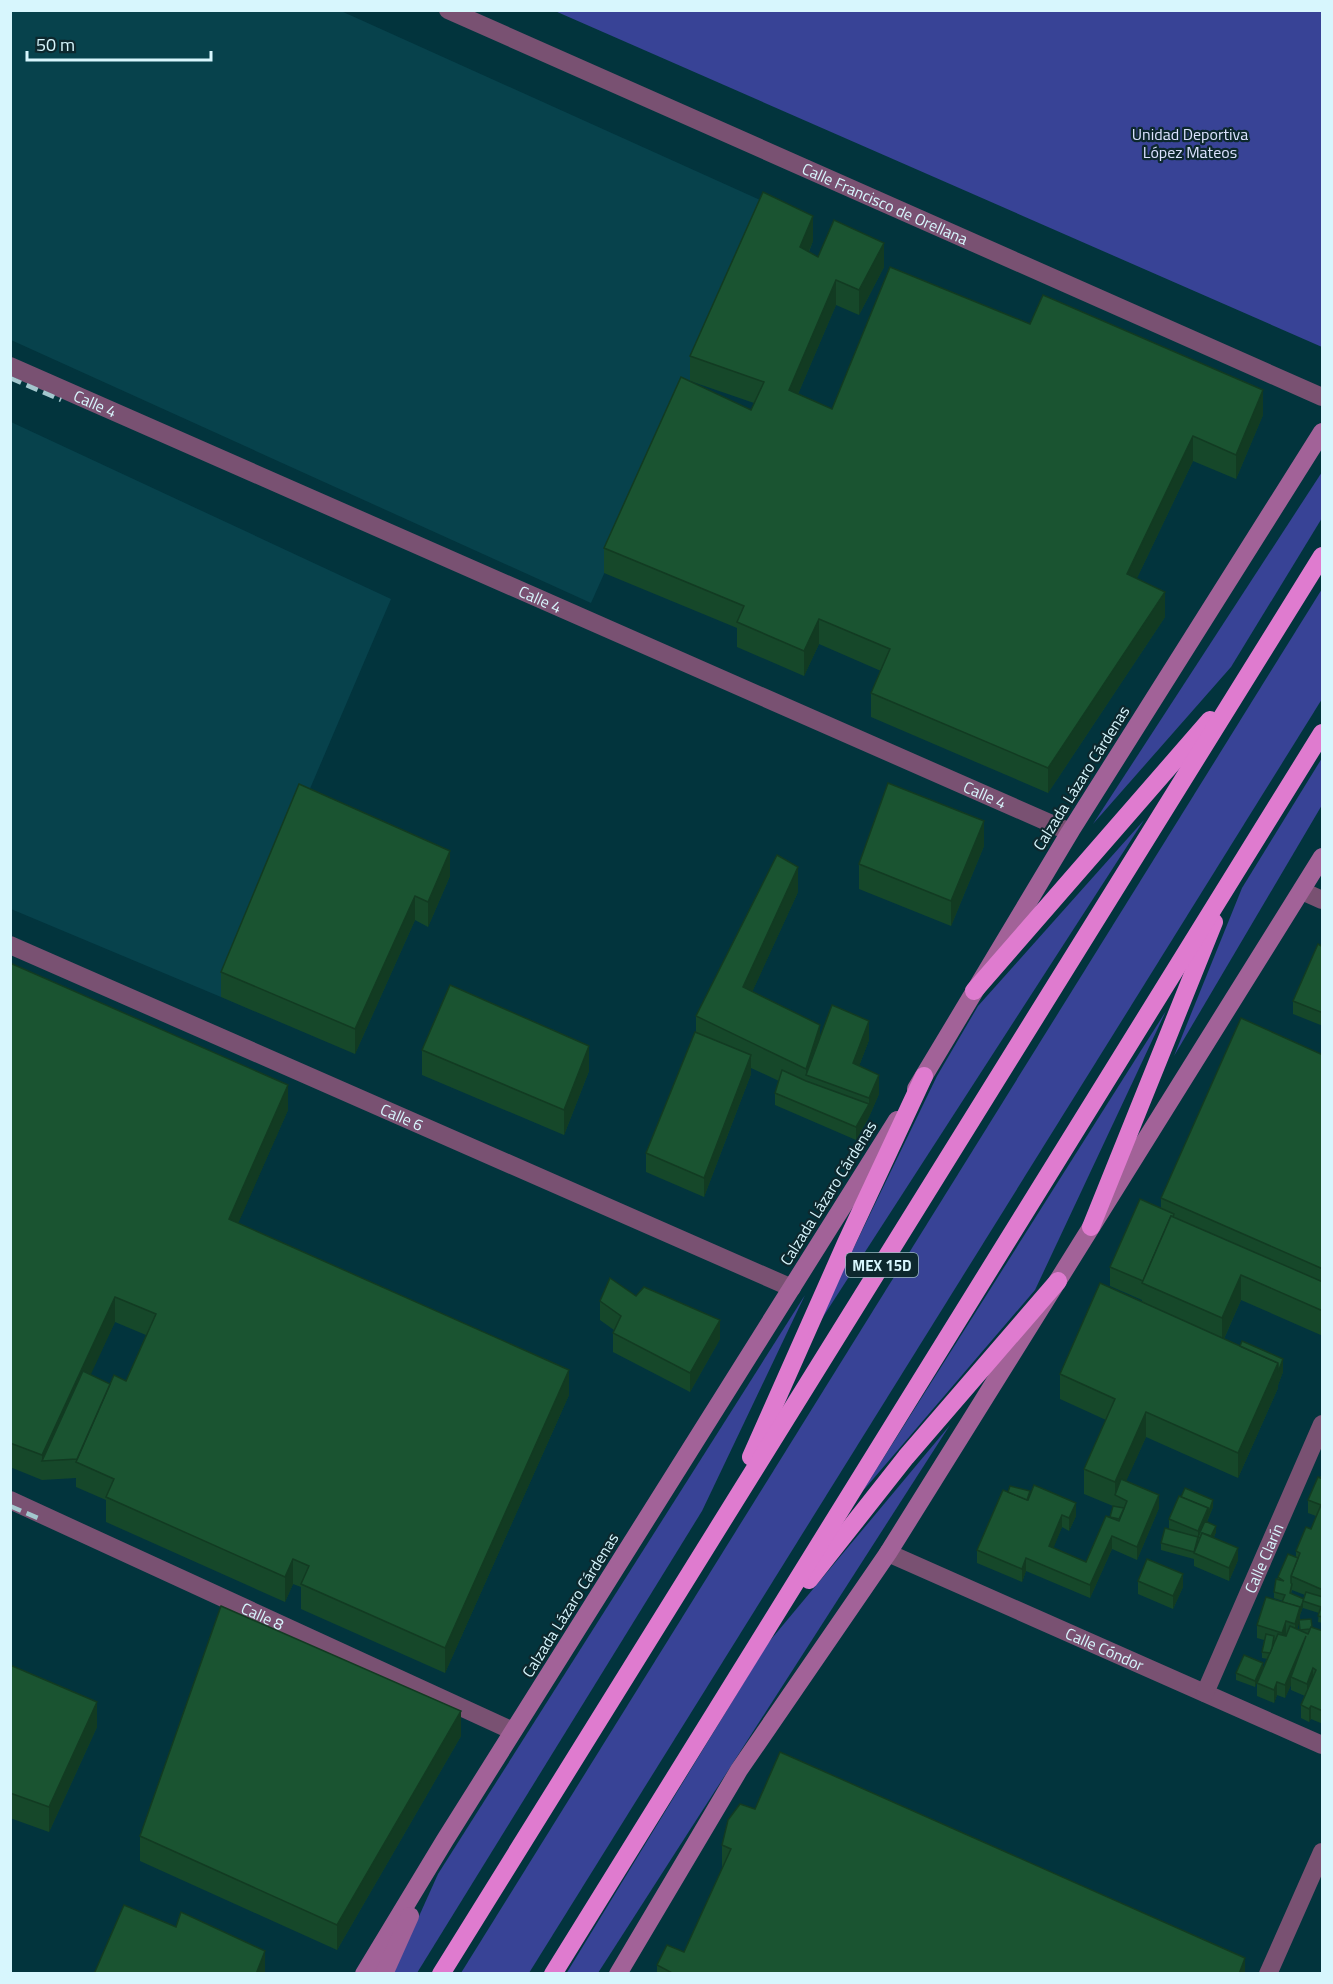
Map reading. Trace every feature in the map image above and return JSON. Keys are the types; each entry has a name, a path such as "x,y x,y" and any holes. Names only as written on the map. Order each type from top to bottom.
{"highway":[{"name":"MEX 15D","path":"441,1974 1323,556"},
{"path":"975,991 1246,678"},
{"path":"553,1974 1323,733"},
{"path":"1091,1227 1233,876"},
{"path":"724,1518 841,1254 924,1076"},
{"path":"754,1650 906,1458 1058,1281"}],"main road":[{"name":"Calzada Lázaro Cárdenas","path":"364,1974 445,1840 924,1076 1070,832 1323,432"},
{"path":"618,1974 739,1770 888,1553 1323,857"},
{"path":"384,1974 445,1840"}],"street":[{"name":"Calle Francisco de Orellana","path":"448,10 1323,397"},
{"name":"Calle 4","path":"10,366 1070,832"},
{"path":"1302,891 1323,900"},
{"name":"Calle 6","path":"10,945 792,1288"},
{"name":"Calle Clarín","path":"1205,1693 1323,1424"},
{"name":"Calle 8","path":"10,1500 513,1731"},
{"name":"Calle Cóndor","path":"888,1553 1323,1745"},
{"path":"1269,1974 1323,1852"}],"shaded area":[{"path":"11,11 341,11 769,204 591,603 11,340"},
{"path":"11,422 391,599 221,997 11,909"}],"green space":[{"name":"Unidad Deportiva López Mateos","path":"555,11 1322,11 1322,347"},
{"path":"1322,472 1322,518 1231,667 1093,824"},
{"path":"1322,589 1322,699 529,1973 461,1973"},
{"path":"1322,758 1322,805 1174,1056 1242,888"},
{"path":"1144,820 812,1334 937,1076 978,1006"},
{"path":"1166,1011 1035,1290 862,1492"},
{"path":"805,1295 702,1511 417,1973 393,1974 438,1874"},
{"path":"950,1425 598,1973 566,1974 768,1643"}],"building":[{"path":"763,192 813,216 800,247 818,257 834,220 884,243 859,290 836,280 789,390 832,409 890,267 1030,324 1043,295 1263,390 1236,455 1193,436 1127,574 1165,592 1048,768 871,693 890,649 819,619 804,651 737,622 744,606 604,548 681,377 751,410 764,382 690,356"},
{"path":"888,783 984,821 951,901 859,864"},
{"path":"299,784 450,851 428,902 415,896 355,1029 221,972"},
{"path":"777,855 798,867 743,987 820,1025 806,1069 696,1016"},
{"path":"1318,944 1323,947 1323,1013 1293,1001"},
{"path":"10,963 288,1085 229,1219 569,1370 445,1648 301,1584 309,1566 293,1559 285,1577 106,1497 114,1479 76,1462 114,1375 126,1381 156,1314 115,1297 42,1455 10,1443"},
{"path":"450,985 589,1046 564,1110 422,1050"},
{"path":"832,1005 869,1021 853,1063 879,1075 869,1098 806,1075"},
{"path":"1241,1018 1323,1055 1323,1269 1161,1198"},
{"path":"695,1032 751,1055 704,1178 646,1153"},
{"path":"782,1070 869,1104 856,1127 775,1093"},
{"path":"1140,1199 1174,1214 1173,1217 1171,1216 1143,1281 1110,1267"},
{"path":"1171,1216 1323,1282 1323,1311 1241,1275 1222,1318 1142,1283"},
{"path":"610,1278 636,1296 644,1287 720,1320 690,1373 613,1333 621,1316 600,1301"},
{"path":"1100,1283 1278,1363 1238,1453 1146,1412 1115,1482 1084,1469 1115,1399 1060,1374"},
{"path":"1242,1341 1283,1359 1278,1372 1278,1363 1240,1346"},
{"path":"83,1371 110,1384 77,1459 42,1461"},
{"path":"1318,1477 1323,1479 1323,1590 1291,1576 1300,1553 1296,1551 1306,1527 1311,1529 1321,1505 1308,1500"},
{"path":"1121,1479 1159,1495 1137,1547 1112,1536 1090,1585 1026,1558 1022,1569 977,1550 1003,1490 1028,1500 1034,1485 1076,1503 1069,1518 1062,1515 1049,1546 1086,1562 1106,1516 1119,1521 1127,1501 1115,1495"},
{"path":"1010,1486 1030,1491 1027,1500 1008,1492"},
{"path":"1185,1488 1213,1500 1208,1514 1208,1508 1181,1497"},
{"path":"1179,1496 1208,1508 1198,1531 1169,1519"},
{"path":"1113,1506 1124,1508 1119,1519 1110,1517"},
{"path":"1205,1521 1216,1526 1211,1536 1202,1533 1200,1538 1198,1537"},
{"path":"1165,1528 1198,1537 1194,1552 1161,1543"},
{"path":"1202,1533 1238,1548 1229,1568 1194,1553"},
{"path":"1288,1554 1298,1558 1291,1576 1290,1593 1304,1599 1300,1609 1300,1607 1282,1602 1285,1595 1274,1592 1276,1579 1284,1581 1278,1577"},
{"path":"1147,1559 1183,1574 1173,1596 1138,1581"},
{"path":"1306,1592 1323,1597 1323,1617 1318,1616 1321,1607 1303,1601"},
{"path":"1266,1597 1300,1607 1295,1624 1286,1621 1282,1633 1257,1625"},
{"path":"221,1606 461,1711 337,1925 140,1836"},
{"path":"1311,1619 1310,1629 1300,1630 1299,1620"},
{"path":"1290,1626 1308,1634 1311,1627 1323,1631 1323,1711 1301,1705 1316,1670 1313,1668 1307,1684 1291,1677 1306,1636 1285,1685 1277,1682 1274,1690 1257,1683 1278,1634 1286,1636"},
{"path":"1266,1634 1274,1636 1270,1653 1262,1652"},
{"path":"1244,1655 1263,1663 1255,1681 1236,1673"},
{"path":"10,1665 97,1702 49,1807 10,1793"},
{"path":"780,1752 1245,1958 1239,1974 674,1974 657,1965 667,1945 684,1952 731,1849 722,1845 728,1820 740,1804 755,1809"},
{"path":"124,1905 176,1927 181,1912 265,1951 256,1974 94,1974"}],"railway":[{"path":"10,378 61,400"},
{"path":"10,1506 38,1518"}]}
